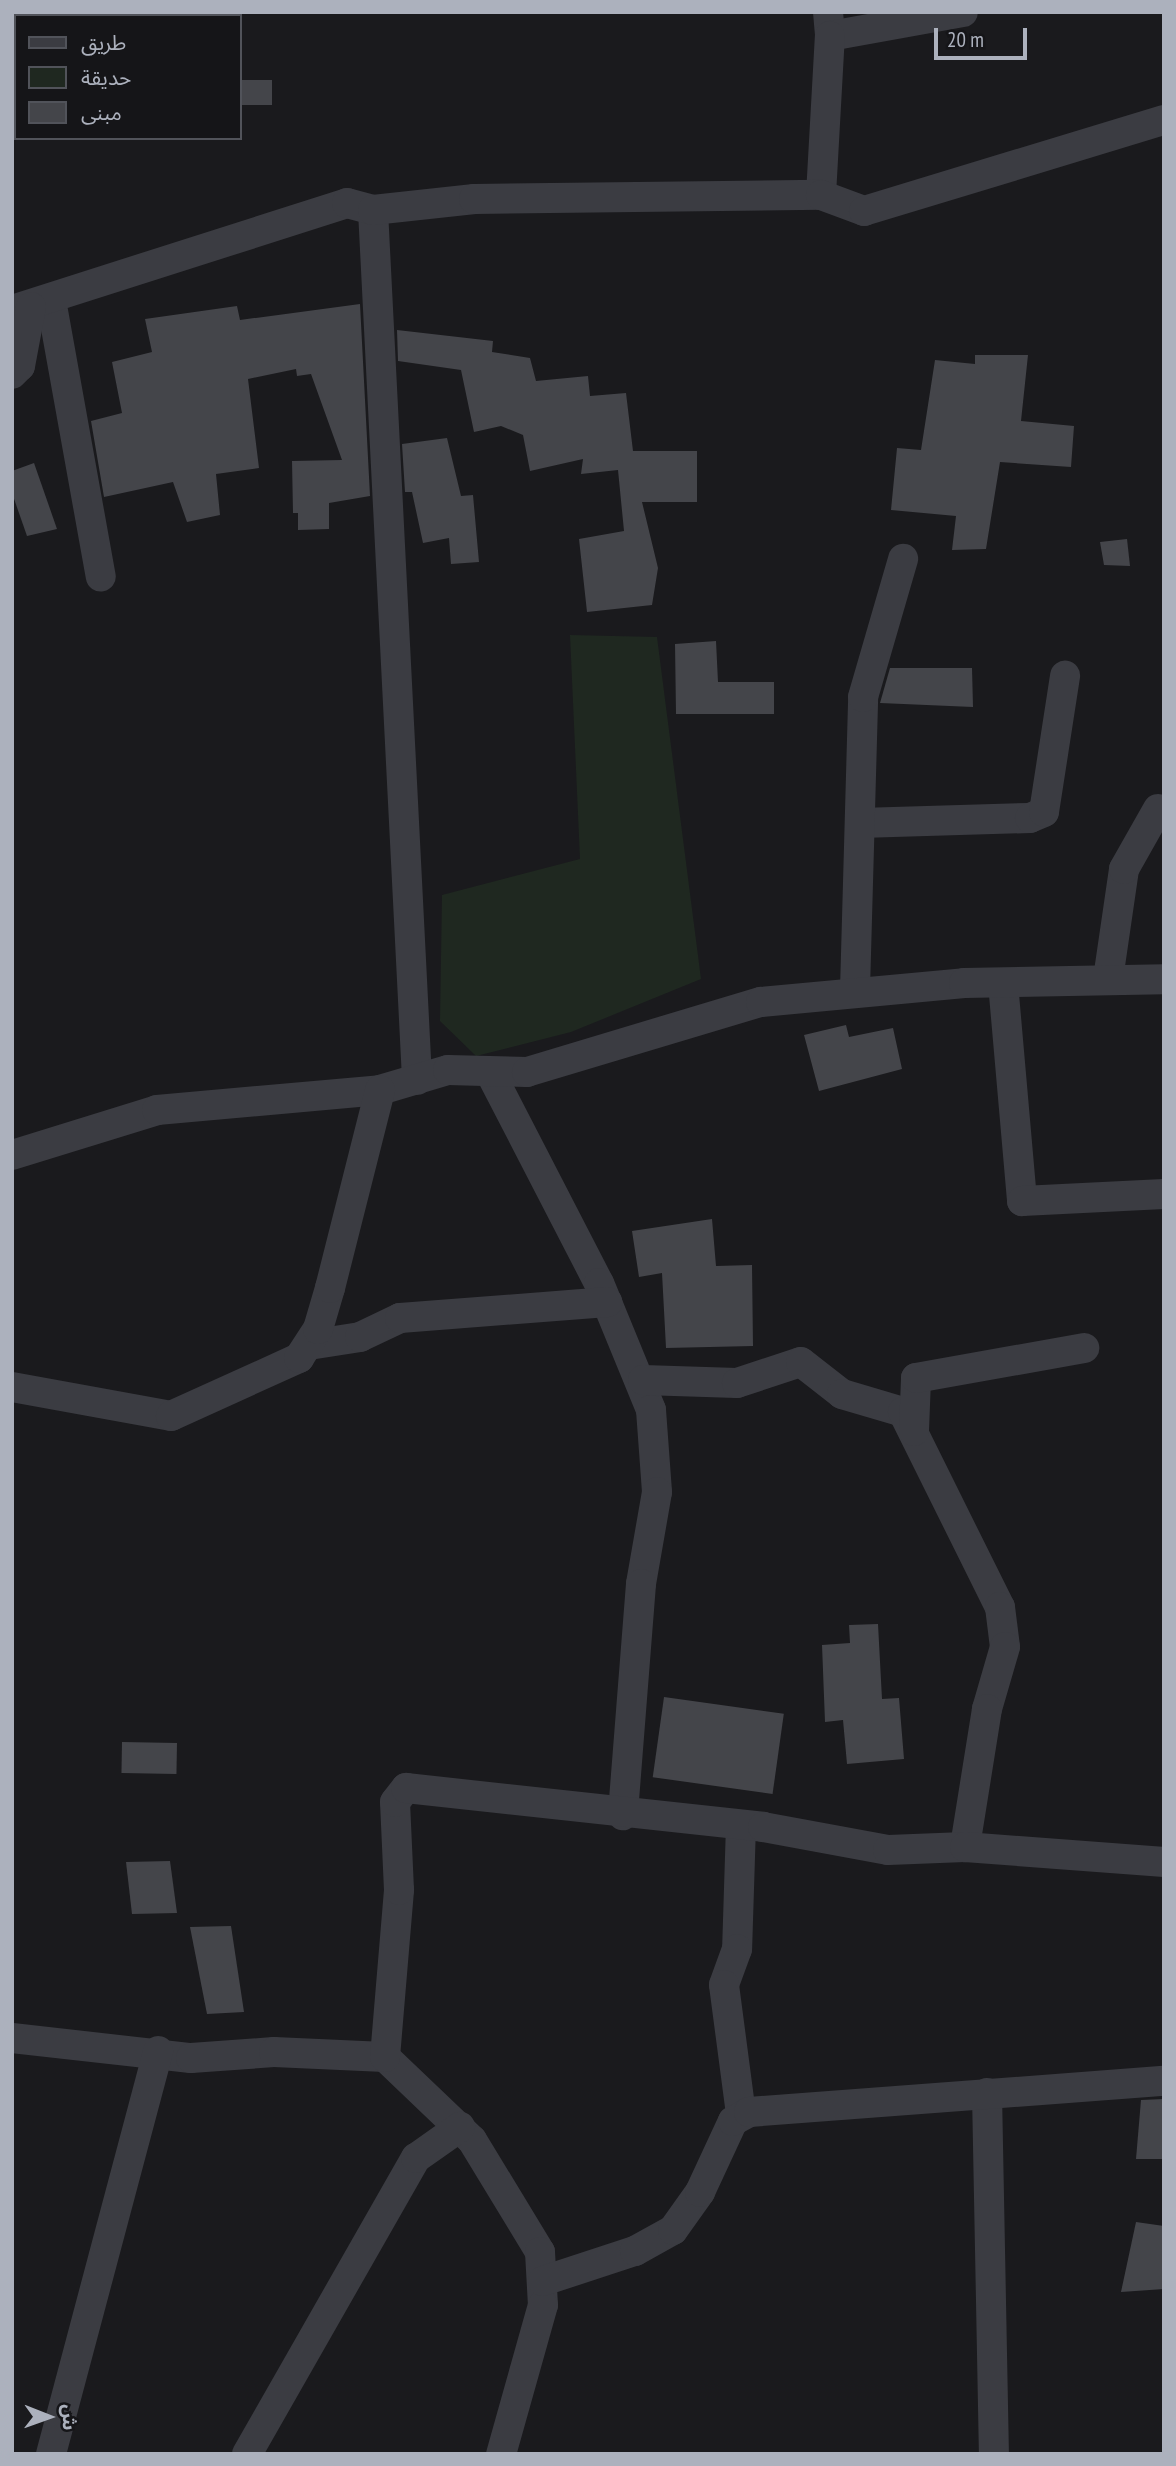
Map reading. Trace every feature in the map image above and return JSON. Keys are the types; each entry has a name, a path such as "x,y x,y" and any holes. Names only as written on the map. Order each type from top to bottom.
{"street":[{"path":"821,195 829,24 963,12"},
{"path":"31,305 240,242 310,213 347,203 373,210 474,199 821,195 864,211 1164,120"},
{"path":"373,210 417,1080"},
{"path":"12,373 20,366 31,305"},
{"path":"31,305 101,577"},
{"path":"855,990 863,697 903,559"},
{"path":"860,823 1030,818 1044,812 1065,676"},
{"path":"1108,979 1124,869 1158,809"},
{"path":"12,1155 157,1110 380,1090 448,1070 492,1076 527,1072 761,1002 855,990 1164,979"},
{"path":"1003,983 1022,1201 1164,1194"},
{"path":"492,1076 643,1380 654,1426 657,1492 641,1584 623,1815"},
{"path":"309,1345 330,1288 380,1090"},
{"path":"12,1387 171,1416 274,1371 309,1345 360,1337 400,1318 607,1303"},
{"path":"914,1431 916,1378 1084,1348"},
{"path":"643,1380 737,1383 801,1362 842,1394 903,1412 1000,1607 1006,1647 988,1709 965,1847"},
{"path":"385,2057 395,1983 398,1791 416,1788 623,1815 741,1825 888,1850 965,1847 1164,1862"},
{"path":"543,2281 635,2251 673,2230 741,2115 724,1985 737,1949 741,1825"},
{"path":"12,2038 124,2055 158,2051 191,2059 274,2052 385,2057 460,2127 525,2221 540,2252 543,2305 501,2454"},
{"path":"51,2454 158,2051"},
{"path":"741,2115 987,2093 1164,2081"},
{"path":"987,2093 994,2454"},
{"path":"247,2454 416,2158 460,2127"}],"green space":[{"path":"570,635 657,637 701,979 571,1032 476,1056 440,1021 442,895 580,859"}],"building":[{"path":"242,80 272,80 272,105 242,105"},
{"path":"360,304 370,496 329,503 329,529 298,530 298,513 293,513 292,461 342,460 311,374 297,376 296,369 248,379 259,468 216,474 220,515 187,522 173,482 104,497 91,421 122,413 112,362 152,352 145,319 237,306 240,320"},
{"path":"397,330 493,341 492,352 530,358 536,381 588,376 590,396 626,393 633,451 697,451 697,502 642,502 658,568 652,605 587,612 579,539 624,531 618,470 581,474 583,459 530,471 523,435 501,426 474,432 461,370 398,361"},
{"path":"975,355 1028,355 1021,421 1074,426 1071,467 1000,462 986,549 952,550 956,516 891,510 897,448 921,450 935,360 975,364"},
{"path":"447,438 461,496 473,495 479,562 451,564 449,538 423,543 412,492 405,492 402,444"},
{"path":"34,463 57,529 27,536 12,493 12,471"},
{"path":"1127,539 1130,566 1104,565 1100,542"},
{"path":"716,641 718,682 774,682 774,714 676,714 675,644"},
{"path":"890,668 972,668 973,707 880,703"},
{"path":"846,1025 849,1037 893,1028 902,1069 819,1091 804,1035"},
{"path":"712,1219 716,1266 752,1265 753,1346 666,1348 662,1273 639,1277 632,1231"},
{"path":"878,1624 882,1699 899,1698 904,1759 847,1764 843,1720 825,1722 822,1645 850,1643 849,1625"},
{"path":"664,1697 784,1714 773,1794 653,1777"},
{"path":"122,1742 177,1743 176,1774 121,1773"},
{"path":"170,1861 177,1913 132,1914 126,1862"},
{"path":"231,1926 244,2012 207,2014 190,1927"},
{"path":"1164,2099 1164,2159 1136,2159 1141,2100"},
{"path":"1136,2222 1164,2226 1164,2289 1121,2292"}]}
